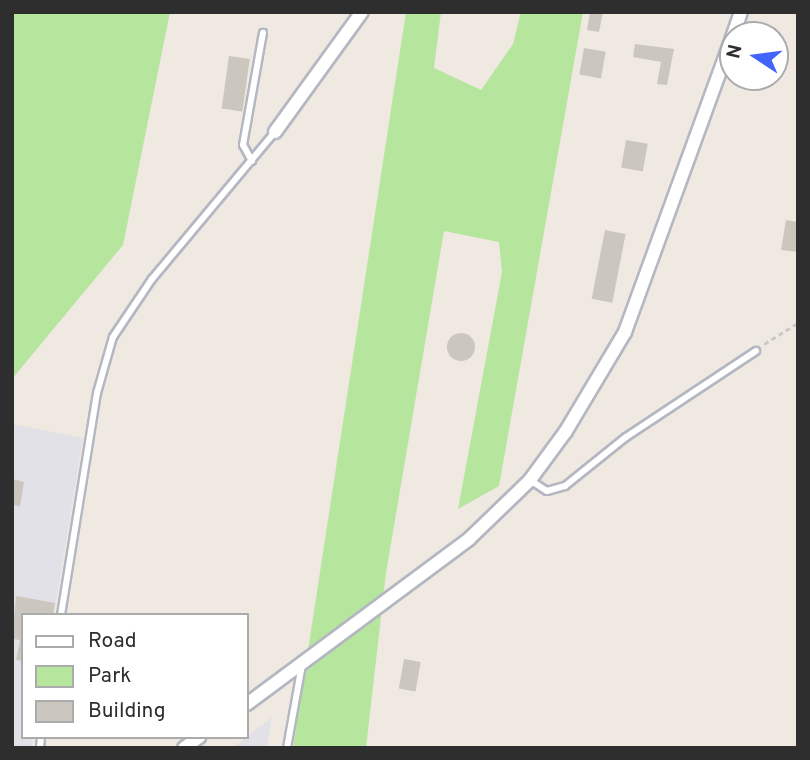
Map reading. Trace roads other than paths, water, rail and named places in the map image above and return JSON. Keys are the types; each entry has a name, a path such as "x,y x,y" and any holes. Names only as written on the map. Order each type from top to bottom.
{"street":[{"path":"275,132 362,12"},
{"path":"248,703 422,578 530,480 625,332 719,74"}],"lane":[{"path":"252,161 243,145 263,33"},
{"path":"61,613 97,393 113,337 152,279 275,132"},
{"path":"530,480 547,491 565,486 626,437 756,351"},
{"path":"287,748 302,665"}]}
